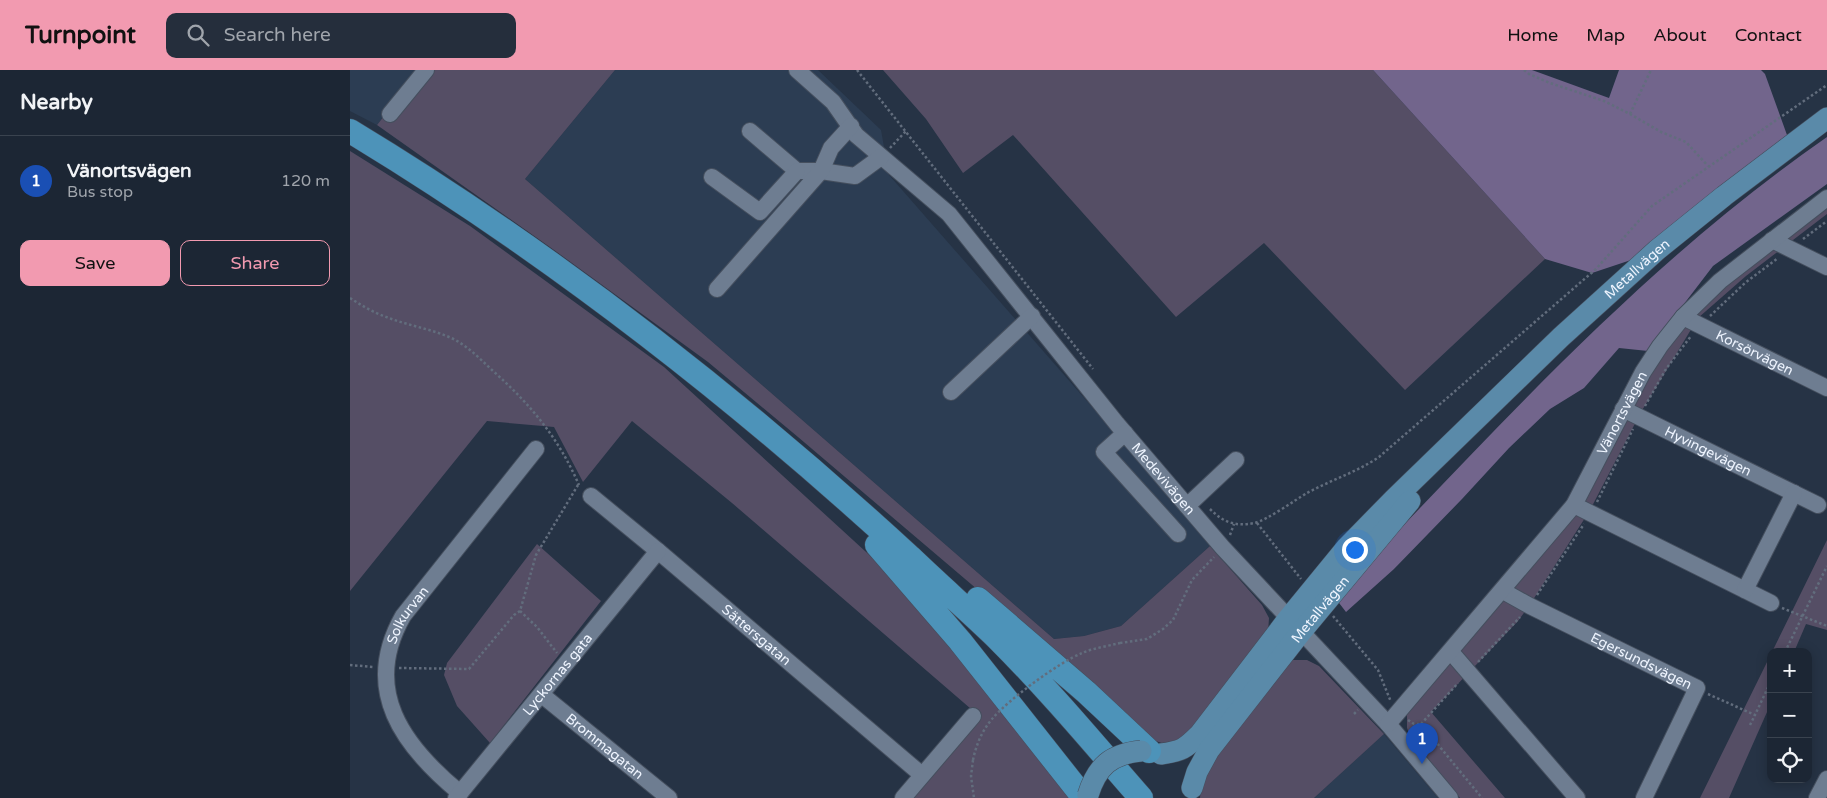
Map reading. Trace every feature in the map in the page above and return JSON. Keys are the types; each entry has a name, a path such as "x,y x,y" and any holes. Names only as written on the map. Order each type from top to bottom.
{"highway":[{"path":"350,132 442,189 568,275 701,376 774,436 992,644 1129,798"},
{"path":"350,142 444,200 562,282 666,359 855,512 998,639 1057,702 1141,798"},
{"path":"855,512 963,587 1086,692 1150,752"},
{"path":"855,512 1087,797"}],"main road":[{"name":"Metallvägen","path":"1193,793 1197,772 1209,750 1347,547 1561,338 1657,250 1724,196 1827,118"},
{"name":"Metallvägen","path":"1087,797 1093,781 1101,768 1112,759 1126,752 1178,752 1189,745 1295,626"},
{"path":"1150,752 1171,760 1180,768 1187,777 1193,793"}],"street":[{"path":"390,114 426,70"},
{"name":"Medevivägen","path":"797,70 833,102 856,135 949,214 1124,434 1192,502 1223,548 1295,626 1393,718 1450,798"},
{"path":"717,289 821,171 831,148 850,126"},
{"path":"750,131 797,171 821,171 856,176 881,157"},
{"path":"712,176 760,212 797,171"},
{"name":"Vänortsvägen","path":"1393,718 1574,506 1643,372 1660,346 1683,317 1720,281 1827,198"},
{"path":"1772,240 1827,267"},
{"path":"951,392 1032,316"},
{"name":"Korsörvägen","path":"1683,317 1827,388"},
{"name":"Hyvingevägen","path":"1623,409 1818,505"},
{"path":"1124,434 1104,452 1178,534"},
{"name":"Solkurvan","path":"459,796 420,756 397,723 391,705 386,667 391,640 403,616 536,449"},
{"path":"1192,502 1236,460"},
{"path":"1744,590 1794,493"},
{"name":"Sättersgatan","path":"591,496 922,775"},
{"path":"1574,506 1771,603"},
{"name":"Lyckornas gata","path":"459,796 658,551"},
{"name":"Egersundsvägen","path":"1503,591 1697,688 1644,798"},
{"path":"1451,652 1577,798"},
{"name":"Brommagatan","path":"542,695 669,798"},
{"path":"903,798 973,716"},
{"path":"1817,798 1827,780"}],"path":[{"path":"857,70 1098,376"},
{"path":"1524,70 1550,83 1604,101 1661,132 1686,142 1708,166"},
{"path":"1630,114 1651,70"},
{"path":"1192,502 1225,522 1234,524 1257,523 1308,492 1366,466 1379,457 1596,269 1652,206 1827,85"},
{"path":"881,157 906,131"},
{"path":"1327,609 1378,670 1393,718 1405,719 1414,724 1421,724 1530,606 1590,513 1666,369 1700,326 1745,283 1827,221"},
{"path":"350,298 385,317 435,331 452,338 469,349 512,388 540,418 564,454 578,485 591,496"},
{"path":"350,666 468,669 507,623 520,611 536,556 578,485"},
{"path":"1257,523 1307,585"},
{"path":"974,798 971,776 976,746 993,718 1030,686 1082,653 1147,639 1163,629 1173,620 1192,580 1223,548 1234,524"},
{"path":"1787,648 1827,566"},
{"path":"1771,603 1827,626"},
{"path":"520,611 537,627 566,664"},
{"path":"1697,688 1755,715"},
{"path":"1750,725 1767,690"},
{"path":"1421,724 1482,798"},
{"path":"1422,749 1433,739"}],"shaded area":[{"path":"350,70 420,70 377,125 350,111"},
{"path":"420,70 615,70 525,179 1054,639 1084,636 1121,626 1210,546 1262,605 1269,618 1268,633 1185,739 1162,743 1149,739 1058,658 708,362 377,125"},
{"path":"615,70 818,70 881,130 889,175 1114,432 1210,546 1121,626 1084,636 1054,639 525,179"},
{"path":"883,70 1373,70 1545,259 1405,390 1264,243 1176,317 1013,135 963,173 926,119"},
{"path":"1373,70 1532,70 1609,98 1619,70 1761,70 1765,74 1787,135 1634,259 1592,273 1545,259"},
{"path":"1827,137 1827,184 1713,266 1648,351 1619,348 1584,388 1550,409 1509,448 1394,569 1346,612 1336,599 1361,570 1526,398 1641,287 1701,234 1763,184"},
{"path":"350,151 470,226 664,367 901,584 1073,798 910,798 978,715 732,503 632,421 583,482 554,427 487,421 350,591"},
{"path":"1827,192 1827,214 1746,276 1698,318 1641,412 1590,510 1531,603 1518,621 1431,712 1505,798 1460,798 1411,739 1407,728 1407,714 1572,501 1684,314"},
{"path":"1827,540 1827,630 1806,624 1796,648 1774,648"},
{"path":"537,544 601,601 490,743 457,706 444,675 447,663"},
{"path":"1293,660 1307,660 1319,666 1384,734 1314,798 1200,798 1205,772 1284,664"},
{"path":"1767,662 1767,712 1729,798 1700,798"},
{"path":"1384,734 1438,798 1314,798"}],"place":[{"name":"Vänortsvägen","path":"1422,764"}]}
